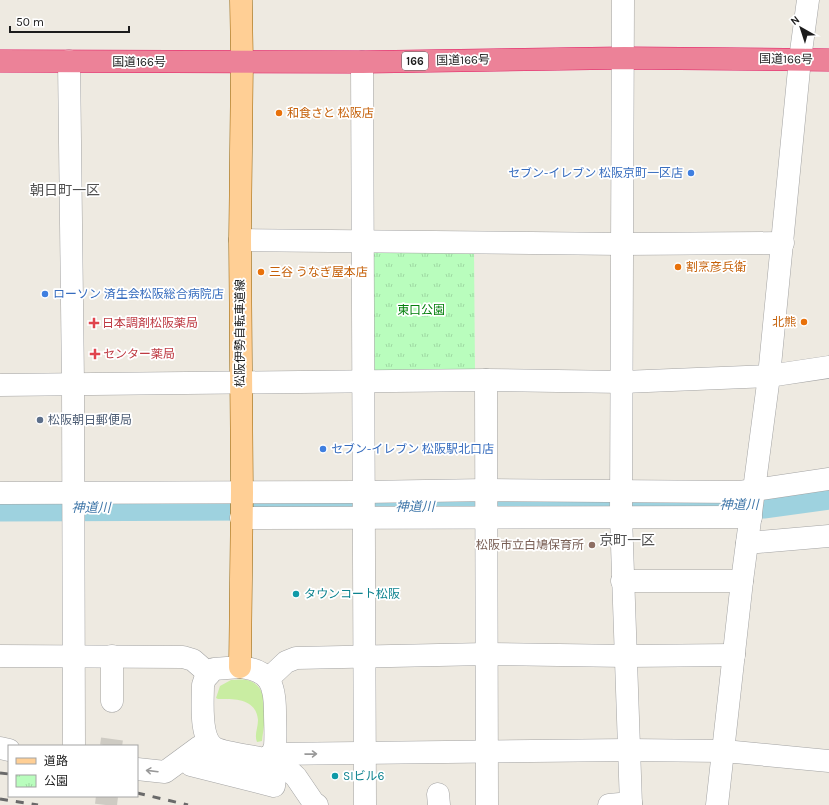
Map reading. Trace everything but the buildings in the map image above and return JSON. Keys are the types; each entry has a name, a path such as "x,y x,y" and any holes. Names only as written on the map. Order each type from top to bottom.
{"highway":[{"name":"国道166号","path":"0,61 362,62 624,58 829,60"}],"main road":[{"name":"松阪伊勢自転車道線","path":"240,667 242,492 240,383 241,0"}],"street":[{"path":"609,805 631,804 622,581 621,515 623,382 623,0"},
{"path":"717,805 742,581 769,376 800,59 808,0"},
{"path":"69,61 73,383 72,656 74,745"},
{"path":"362,62 362,381 366,656 365,805"},
{"path":"240,240 622,244 783,243"},
{"path":"0,385 73,383 240,383 486,380 623,382 769,376 829,367"},
{"path":"486,380 487,805"},
{"path":"0,493 73,502 242,492 486,490 621,492 754,491 829,479"},
{"path":"241,518 363,519 621,515 751,516"},
{"path":"747,543 829,536"},
{"path":"622,581 742,581"},
{"path":"268,679 286,662 296,658 486,654 626,656 734,655"},
{"path":"0,656 183,657 193,660 209,674"},
{"path":"112,656 112,702"},
{"path":"272,754 276,737 275,692 268,679 261,672 252,668 240,667 214,669 209,674 203,685 204,724 208,740 215,748 264,759 272,754 628,750 724,751 829,761"},
{"path":"138,769 165,772 208,740"},
{"path":"272,754 296,777 313,802 317,805"}],"green space":[{"name":"東口公園","path":"376,247 474,250 475,371 374,372 368,255"},
{"path":"231,680 247,680 255,684 261,690 264,697 265,706 262,741 257,742 256,739 258,720 253,707 243,701 216,698 220,686"}],"waterway":[{"name":"神道川","path":"0,507 765,504 829,495"}],"tunnel":[{"path":"111,745 112,739"},
{"path":"106,805 107,797"}],"railway":[{"path":"0,773 8,774"},
{"path":"138,793 188,805"},
{"path":"0,799 38,805"}],"place":[{"name":"和食さと 松阪店","path":"279,113"},
{"name":"セブン-イレブン 松阪京町一区店","path":"691,173"},
{"name":"割烹彦兵衛","path":"678,267"},
{"name":"三谷 うなぎ屋本店","path":"261,272"},
{"name":"ローソン 済生会松阪総合病院店","path":"45,294"},
{"name":"北熊","path":"804,322"},
{"name":"日本調剤松阪薬局","path":"94,323"},
{"name":"センター薬局","path":"95,354"},
{"name":"松阪朝日郵便局","path":"40,420"},
{"name":"セブン-イレブン 松阪駅北口店","path":"323,449"},
{"name":"松阪市立白鳩保育所","path":"592,545"},
{"name":"タウンコート松阪","path":"296,594"},
{"name":"SIビル6","path":"335,776"}],"district":[{"name":"朝日町一区","path":"65,190"},
{"name":"京町一区","path":"627,540"}]}
